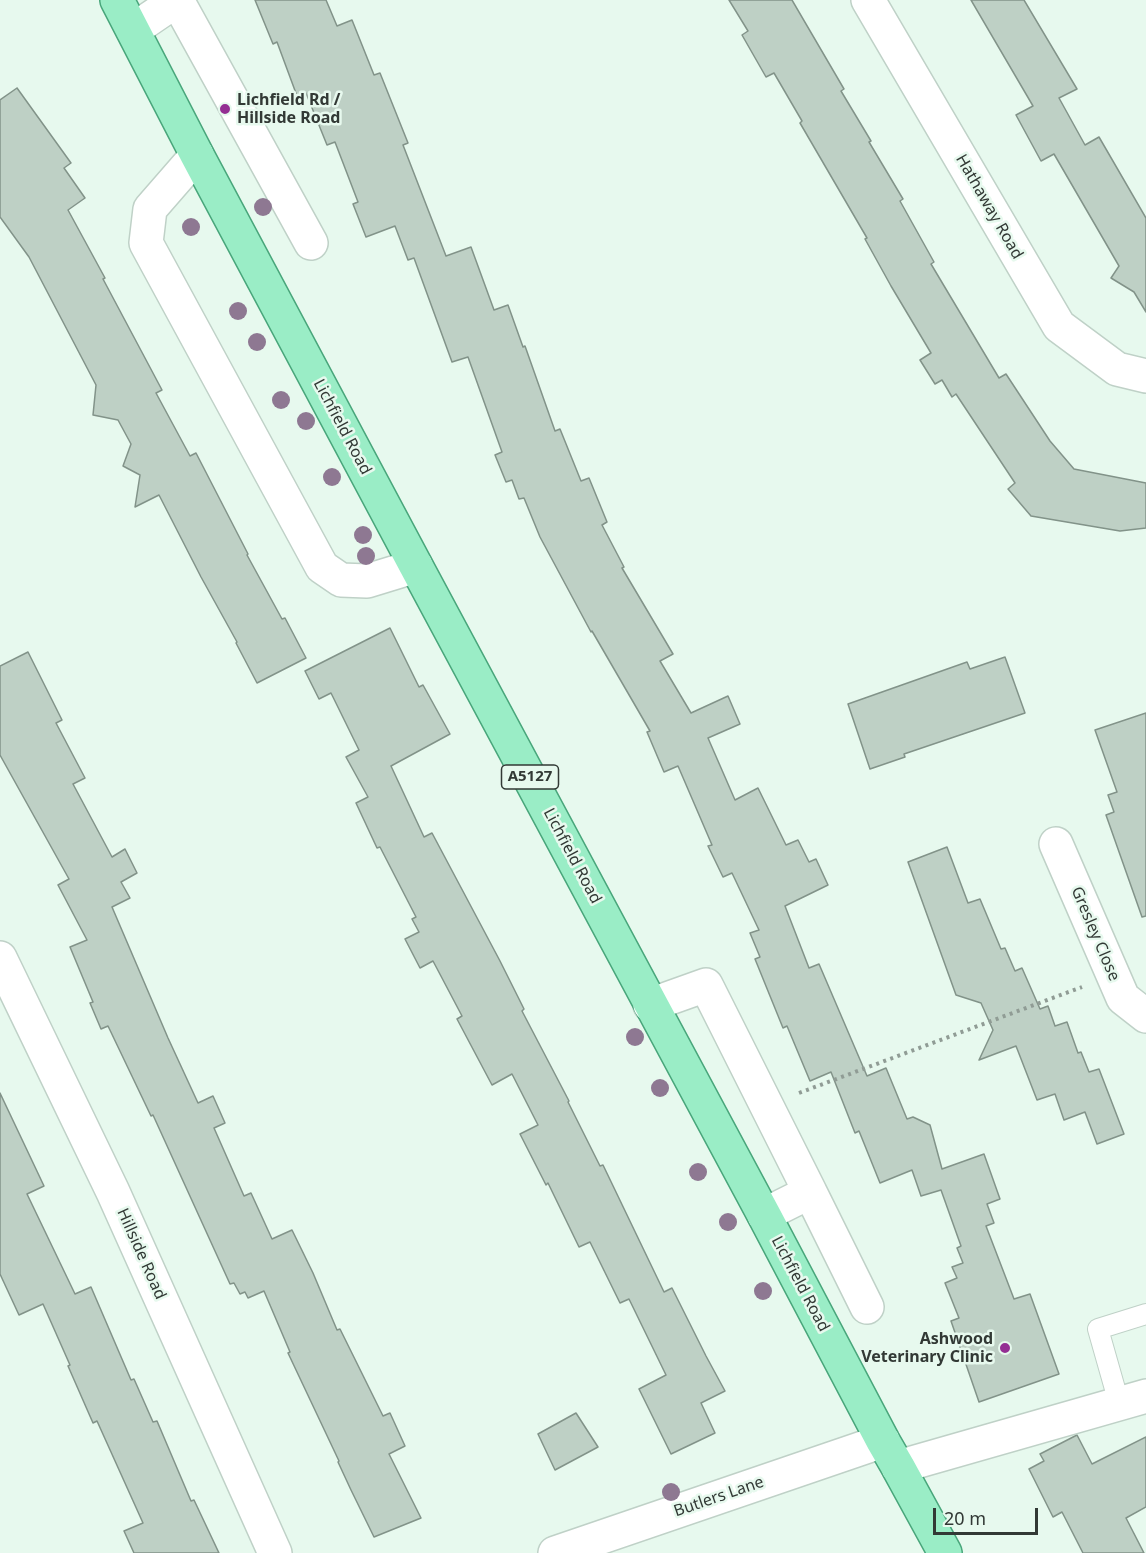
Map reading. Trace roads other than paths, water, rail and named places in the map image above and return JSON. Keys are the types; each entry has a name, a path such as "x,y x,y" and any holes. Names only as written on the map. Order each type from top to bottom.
{"main road":[{"name":"Lichfield Road","path":"117,0 416,566 945,1553"}],"street":[{"path":"133,30 177,0 311,243"},
{"name":"Hathaway Road","path":"868,0 1059,326 1117,369 1146,376"},
{"path":"197,155 150,209 146,243 322,567 341,580 367,582 416,566"},
{"name":"Gresley Close","path":"1056,843 1123,998 1146,1016"},
{"name":"Hillside Road","path":"0,958 113,1192 274,1553"},
{"path":"651,1005 706,985 867,1307"},
{"path":"764,1215 810,1192"},
{"name":"Butlers Lane","path":"555,1553 890,1454 1133,1400"}],"lane":[{"path":"1133,1400 1098,1329 1146,1314"}],"place":[{"name":"Lichfield Rd / Hillside Road","path":"225,109"},
{"name":"Ashwood Veterinary Clinic","path":"1005,1348"}]}
